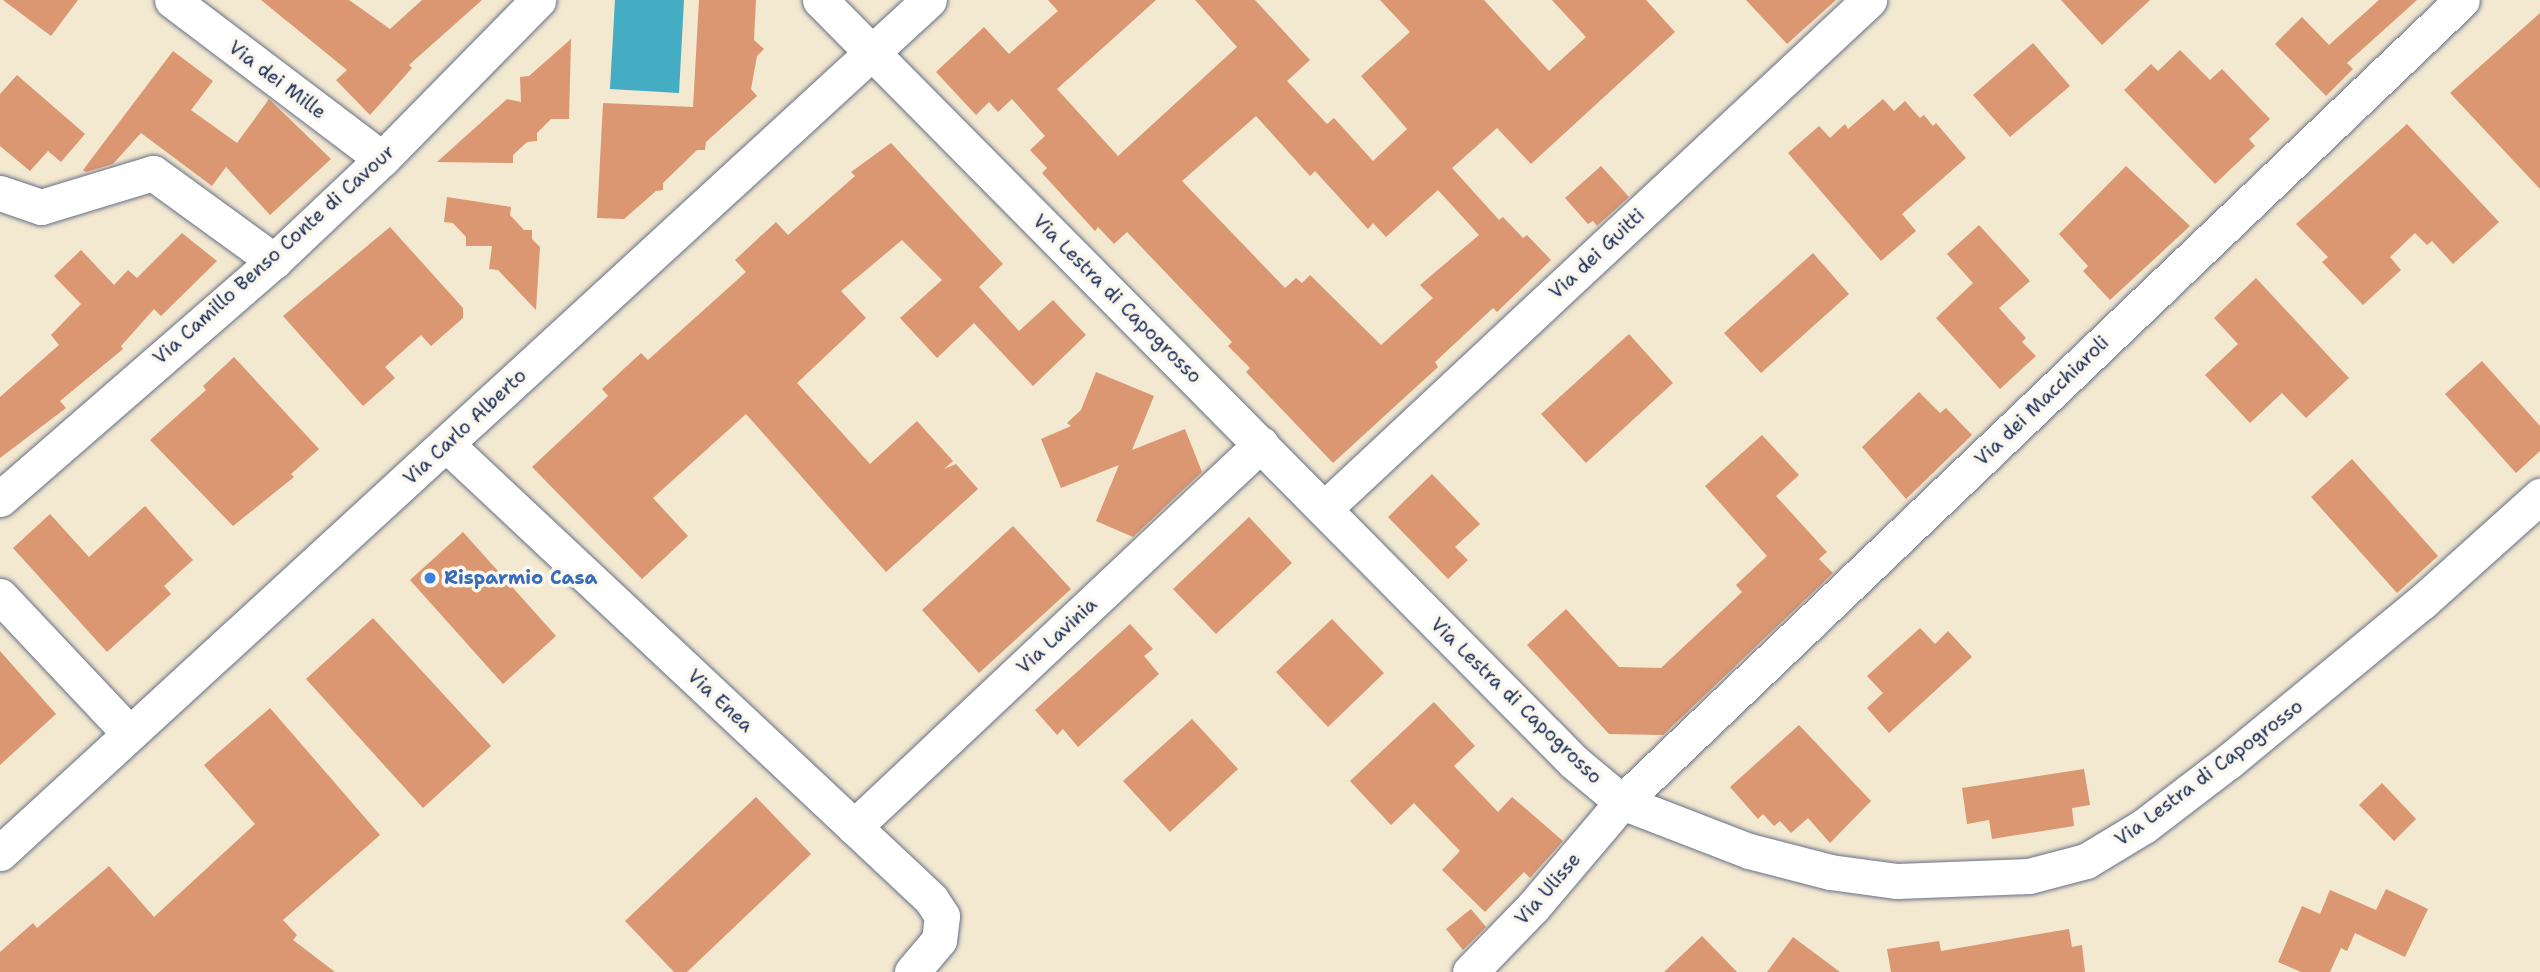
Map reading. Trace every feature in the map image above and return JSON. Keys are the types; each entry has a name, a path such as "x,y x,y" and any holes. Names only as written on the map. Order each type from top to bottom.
{"street":[{"name":"Via dei Mille","path":"172,0 382,159"},
{"name":"Via Camillo Benso Conte di Cavour","path":"0,499 274,261 382,159 538,0"},
{"name":"Via Lestra di Capogrosso","path":"820,0 1535,724 1622,802 1731,846 1879,880 2029,876 2074,866 2144,826 2229,761 2393,626 2540,496"},
{"name":"Via Carlo Alberto","path":"0,853 929,0"},
{"name":"Via dei Guitti","path":"1324,509 1869,0"},
{"name":"Via dei Macchiaroli","path":"1622,802 2462,0"},
{"path":"0,193 41,207 153,173 274,261"},
{"name":"Via Enea","path":"446,444 931,899 942,916 939,940 912,972"},
{"name":"Via Lavinia","path":"854,827 1261,444"},
{"path":"0,596 129,733"},
{"name":"Via Ulisse","path":"1470,972 1533,907 1622,802"}],"water":[{"path":"615,0 684,0 679,93 610,89"}],"building":[{"path":"3,0 78,0 51,36"},
{"path":"261,0 349,0 390,29 422,0 482,0 409,65 412,68 370,115 336,80 347,70"},
{"path":"699,0 756,0 754,40 764,49 757,56 751,89 757,96 706,142 705,150 697,150 663,183 663,190 656,191 624,219 597,218 603,103 693,107"},
{"path":"1048,0 1156,0 1057,89 1118,156 1237,47 1195,0 1255,0 1310,60 1287,81 1327,124 1334,118 1373,161 1407,129 1361,76 1410,32 1380,0 1484,0 1549,71 1586,37 1552,0 1646,0 1675,32 1531,164 1497,128 1452,168 1499,220 1503,217 1523,238 1527,235 1551,260 1497,312 1493,308 1435,362 1438,367 1333,463 1246,372 1250,368 1228,346 1232,342 1127,232 1114,244 1098,227 1095,231 1042,173 1047,168 1030,150 1045,136 1012,99 998,112 989,102 976,115 936,72 984,27 1009,54 1058,11","holes":["1256,116 1310,176 1315,171 1368,229 1373,223 1386,237 1438,190 1479,235 1420,285 1433,298 1381,345 1310,275 1302,283 1296,278 1285,288 1182,181"]},
{"path":"1746,0 1836,0 1787,44"},
{"path":"2061,0 2150,0 2102,45"},
{"path":"2379,0 2417,0 2347,63 2353,69 2326,96 2275,44 2302,17 2329,45"},
{"path":"2540,13 2540,189 2450,93"},
{"path":"571,39 569,119 551,119 537,133 537,141 527,142 513,155 513,163 437,162 507,99 521,102 520,77 529,76"},
{"path":"2033,43 2070,86 2010,137 1973,95"},
{"path":"2180,50 2210,80 2222,69 2270,119 2249,139 2255,146 2215,184 2124,90 2151,64 2158,71"},
{"path":"173,51 213,81 191,110 237,143 269,99 331,159 270,215 226,167 212,186 141,133 113,164 86,172 83,170"},
{"path":"17,75 85,134 61,162 48,151 30,171 0,146 0,94"},
{"path":"1883,99 1894,111 1905,101 1920,118 1924,115 1933,126 1936,123 1966,158 1902,214 1916,231 1881,261 1788,153 1819,126 1830,138 1845,124 1848,129"},
{"path":"2407,124 2499,222 2453,264 2432,241 2427,245 2415,233 2390,257 2401,270 2363,305 2322,262 2328,257 2296,224"},
{"path":"891,143 1003,264 979,287 1019,331 1053,300 1086,335 1033,386 974,323 937,358 900,318 942,280 902,240 841,291 866,318 797,383 870,464 917,421 953,461 944,469 956,464 978,489 886,572 746,414 653,498 688,536 642,579 532,467 608,396 602,389 641,353 648,360 746,272 735,260 776,222 788,235 855,176 851,172"},
{"path":"1601,166 1629,197 1597,226 1593,221 1588,224 1565,198"},
{"path":"2126,166 2190,226 2110,300 2083,271 2088,266 2059,234"},
{"path":"447,197 511,207 510,215 524,230 532,230 532,239 540,247 536,310 498,270 489,269 492,246 466,246 466,237 453,223 444,222"},
{"path":"1979,225 2030,281 1999,308 2026,338 2022,342 2036,356 2000,389 1936,318 1973,283 1947,254"},
{"path":"390,227 463,308 463,318 431,346 421,335 385,367 395,378 363,406 283,316"},
{"path":"182,233 217,261 161,316 154,309 121,346 123,349 60,401 66,408 0,458 0,397 59,345 51,335 81,304 54,276 81,250 114,285 128,270 137,278"},
{"path":"1813,253 1849,294 1761,373 1724,333"},
{"path":"2256,278 2349,378 2306,418 2282,393 2250,423 2205,375 2238,344 2214,318"},
{"path":"1629,334 1673,383 1586,463 1541,414"},
{"path":"234,357 319,449 291,474 294,477 233,526 150,440 206,390 203,386"},
{"path":"2482,361 2540,426 2540,451 2516,473 2445,394"},
{"path":"1096,372 1154,396 1132,450 1185,429 1202,472 1133,537 1096,521 1119,465 1061,488 1041,439 1071,426 1067,423 1081,410"},
{"path":"1919,392 1940,413 1946,408 1972,435 1906,499 1862,447"},
{"path":"1762,435 1799,475 1776,496 1827,552 1819,559 1833,573 1663,735 1609,734 1527,645 1566,609 1619,667 1661,668 1742,592 1736,585 1767,556 1705,486"},
{"path":"2352,459 2438,556 2397,593 2311,497"},
{"path":"1432,474 1480,524 1455,547 1468,560 1448,579 1388,517"},
{"path":"145,506 193,560 164,586 171,594 107,652 13,548 50,514 89,557"},
{"path":"1249,517 1292,563 1216,634 1173,589"},
{"path":"1013,526 1071,589 979,673 922,610"},
{"path":"463,532 556,636 503,684 410,580"},
{"path":"373,618 491,746 423,808 306,679"},
{"path":"1332,619 1384,673 1328,727 1276,672"},
{"path":"1130,624 1153,649 1144,656 1159,674 1078,747 1063,729 1057,735 1035,710"},
{"path":"1920,628 1935,644 1948,631 1972,657 1889,733 1867,708 1883,693 1867,676"},
{"path":"0,651 56,714 0,765"},
{"path":"1434,702 1475,746 1454,766 1498,812 1512,797 1563,841 1530,878 1524,872 1485,912 1442,870 1460,851 1414,803 1391,825 1350,781"},
{"path":"270,708 380,835 283,920 297,935 293,940 335,972 0,972 0,952 33,923 37,928 109,866 154,917 255,824 204,765"},
{"path":"1192,719 1238,769 1170,832 1123,781"},
{"path":"1799,725 1871,801 1830,843 1808,818 1791,833 1780,821 1774,826 1763,814 1758,819 1730,787"},
{"path":"2084,769 2090,805 2072,808 2074,826 1992,839 1989,820 1967,824 1962,788"},
{"path":"2382,783 2416,819 2394,841 2359,805"},
{"path":"756,797 811,854 687,972 674,972 625,921"},
{"path":"2386,889 2428,909 2405,957 2355,933 2347,951 2341,948 2330,972 2301,972 2278,962 2302,906 2320,914 2330,890 2376,910"},
{"path":"1471,909 1486,927 1463,950 1446,929"},
{"path":"2069,929 2072,947 2082,945 2085,972 1891,972 1887,949 1939,941 1941,951"},
{"path":"1702,936 1737,972 1664,972"},
{"path":"1793,937 1840,972 1767,972"}],"place":[{"name":"Risparmio Casa","path":"430,578"}]}
